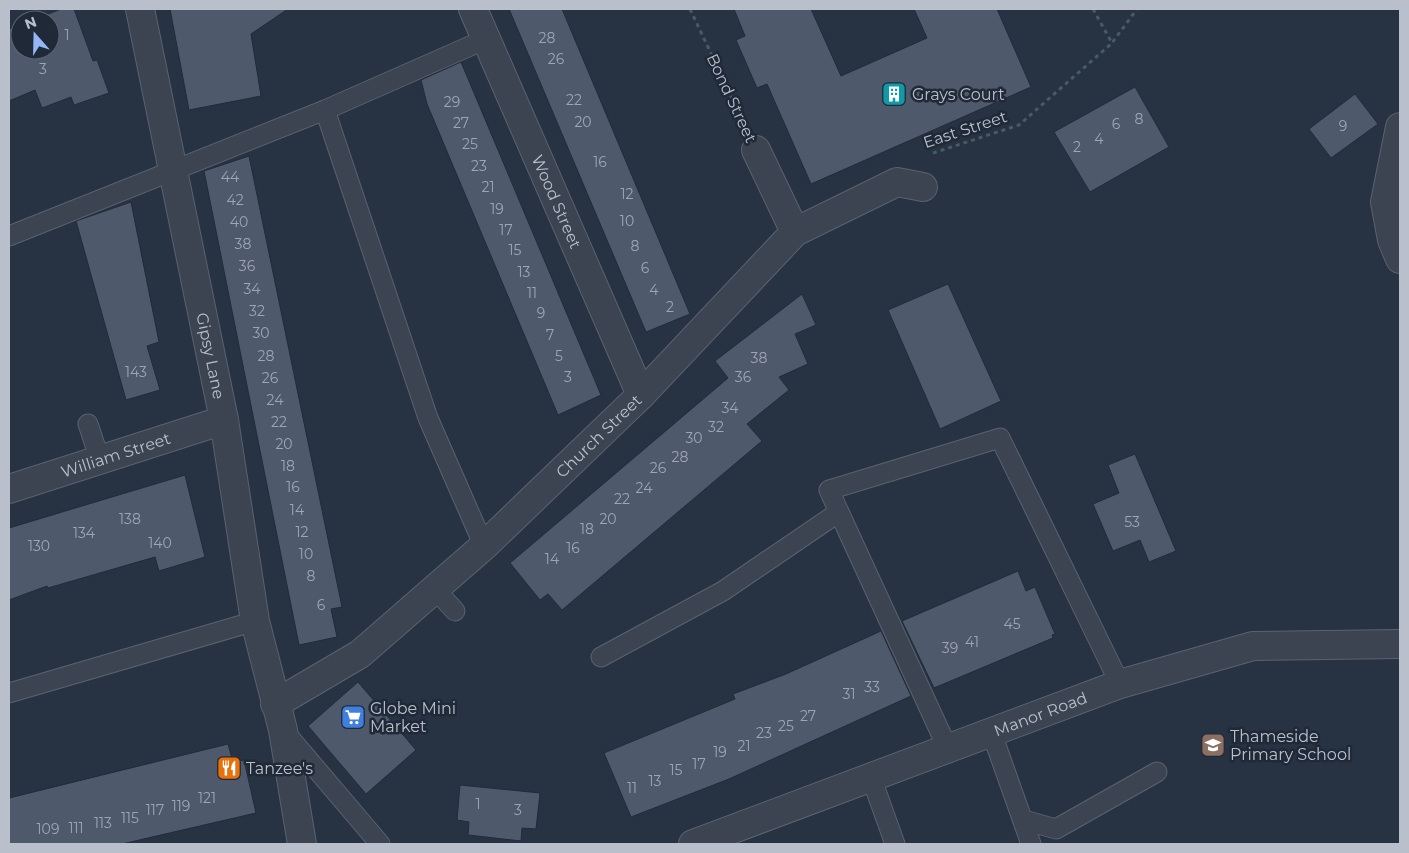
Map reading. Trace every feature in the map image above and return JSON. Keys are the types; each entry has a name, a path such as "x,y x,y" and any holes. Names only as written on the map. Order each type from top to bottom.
{"street":[{"name":"Gipsy Lane","path":"140,9 224,420 255,621 283,730 302,844"},
{"name":"Wood Street","path":"473,9 641,395"},
{"path":"1400,127 1385,202 1392,240 1400,259"},
{"name":"Bond Street","path":"756,150 795,232"},
{"name":"Church Street","path":"275,704 360,654 484,546 641,395 795,232 910,185"},
{"name":"William Street","path":"9,489 224,420"},
{"name":"Manor Road","path":"693,844 1120,684 1253,646 1400,644"}],"lane":[{"path":"9,236 325,110 486,39"},
{"path":"325,110 428,418 484,546"},
{"path":"88,424 100,460"},
{"path":"948,749 829,490 1000,438 1120,684"},
{"path":"601,657 723,590 839,512"},
{"path":"435,589 455,612"},
{"path":"9,693 255,621"},
{"path":"283,730 380,844"},
{"path":"991,731 1031,844"},
{"path":"1024,820 1056,829 1157,772"},
{"path":"871,777 895,844"}],"path":[{"name":"Bond Street","path":"690,9 745,125"},
{"path":"1093,9 1112,43"},
{"name":"East Street","path":"910,185 911,160 1019,125 1112,43 1137,9"}],"building":[{"path":"74,9 93,61 97,60 109,93 74,105 71,97 42,108 35,90 9,101 9,29 10,60 60,60 60,10 58,10"},
{"path":"170,9 288,9 251,34 261,96 189,110"},
{"path":"509,9 562,9 690,314 646,332"},
{"name":"Grays Court","path":"734,9 811,9 841,76 927,38 914,9 997,9 1031,87 811,184 767,84 757,88 736,40 745,36"},
{"path":"461,62 601,395 558,415 427,104 421,80"},
{"path":"1135,87 1169,147 1090,192 1054,132"},
{"path":"1355,94 1378,124 1331,158 1309,129"},
{"path":"249,156 342,607 331,609 337,637 299,645 204,171"},
{"path":"131,202 159,342 147,346 160,390 126,400 76,221"},
{"path":"948,284 1001,401 940,429 888,310"},
{"path":"802,294 816,325 795,334 808,364 779,377 789,390 747,424 762,441 562,610 548,594 540,600 510,563 728,378 715,361"},
{"path":"1135,454 1176,551 1149,562 1140,540 1113,551 1093,504 1119,493 1108,465"},
{"path":"185,475 205,557 159,571 155,557 48,588 47,586 9,600 9,528"},
{"path":"1018,571 1026,591 1035,587 1055,634 1052,635 1053,638 934,688 902,621"},
{"path":"881,631 911,696 729,779 631,817 604,753 735,699 733,694 786,674"},
{"path":"358,682 416,750 366,794 308,726"},
{"path":"228,744 233,762 244,760 256,813 122,844 9,844 9,798"},
{"path":"460,785 540,793 536,829 522,828 521,841 468,835 469,822 457,820"}],"place":[{"name":"Grays Court","path":"894,94"},
{"name":"Globe Mini Market","path":"353,717"},
{"name":"Thameside Primary School","path":"1213,745"},
{"name":"Tanzee's","path":"229,768"}]}
